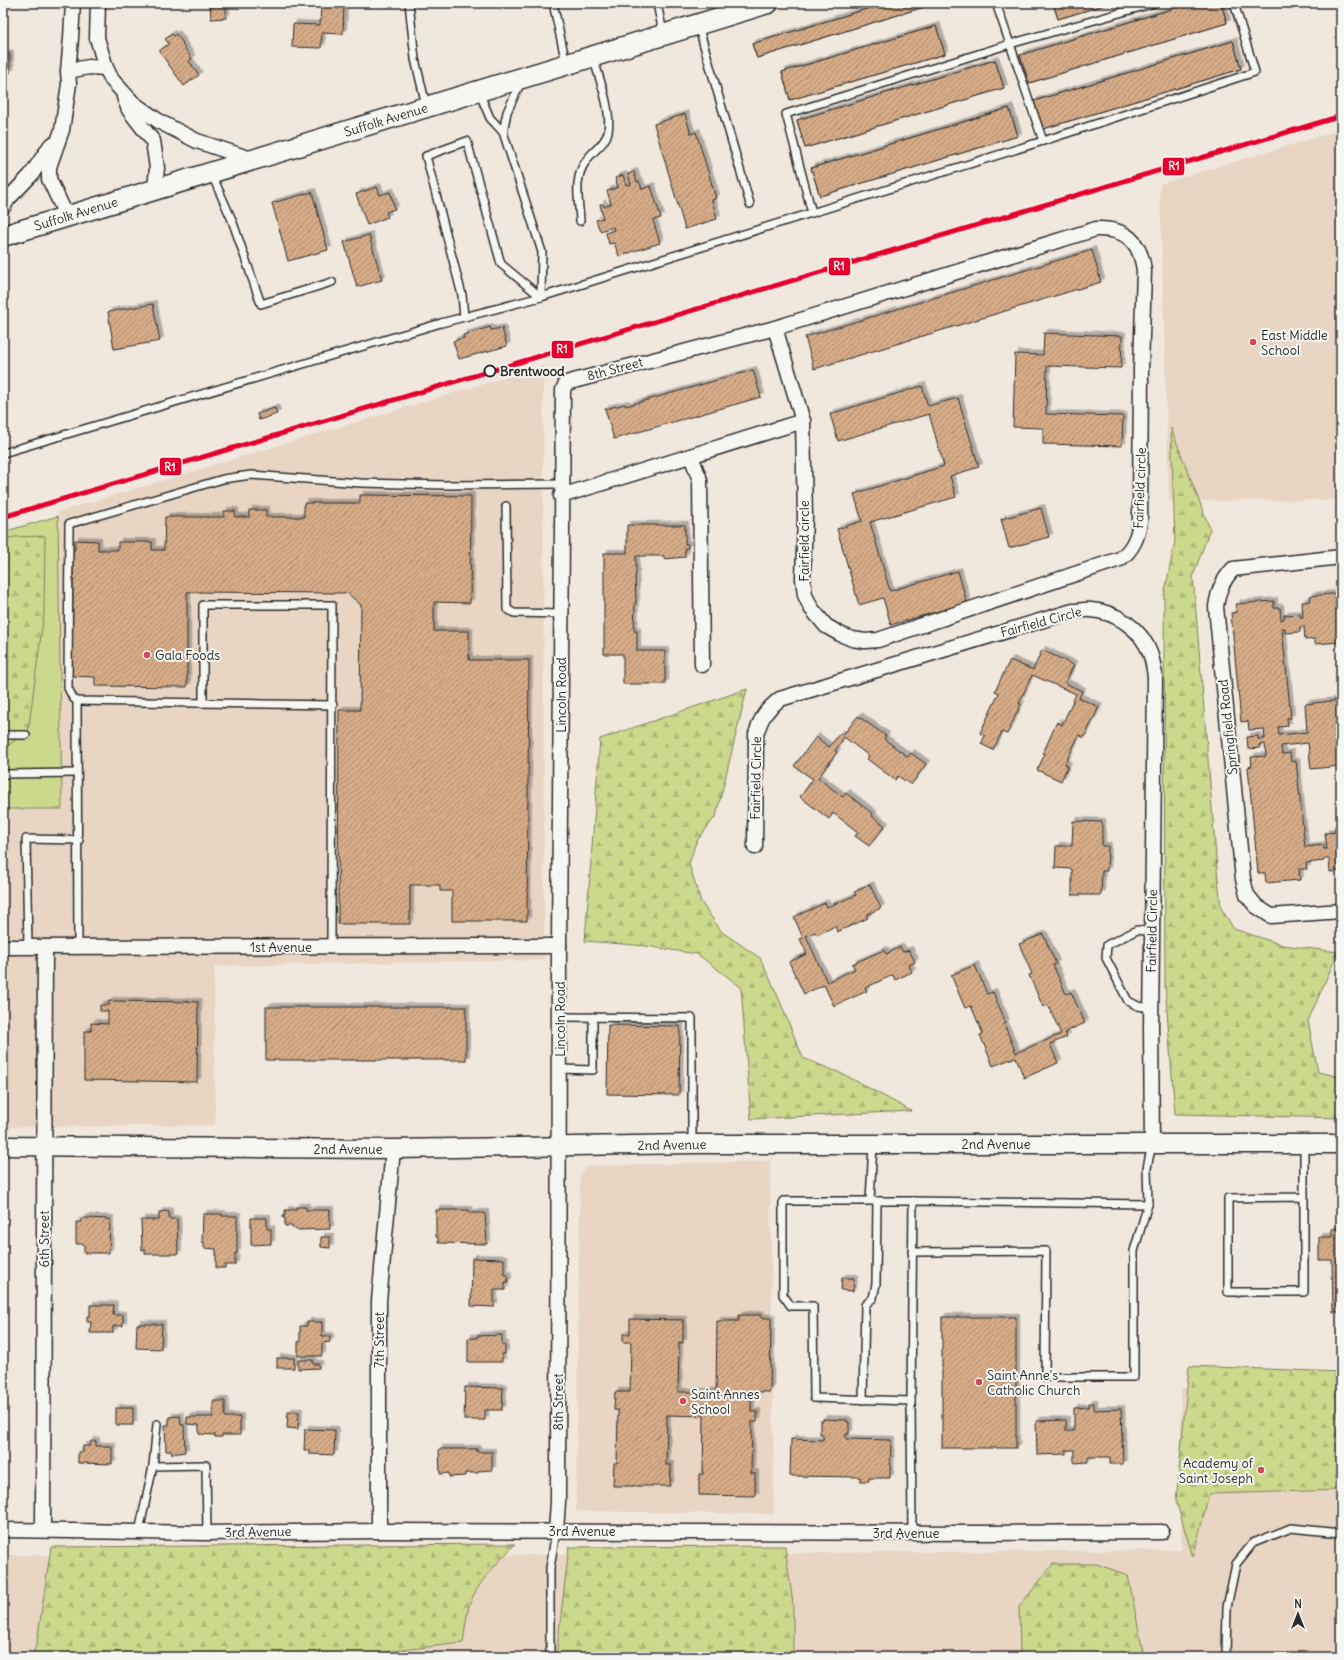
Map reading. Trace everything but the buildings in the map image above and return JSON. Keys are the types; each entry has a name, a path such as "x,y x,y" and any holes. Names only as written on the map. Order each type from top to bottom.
{"main road":[{"name":"Suffolk Avenue","path":"3,236 768,3"}],"street":[{"path":"67,217 49,179 49,166 62,130 70,84 68,71 73,3"},
{"path":"98,3 97,38 106,68 112,80 122,91 133,102 160,122 197,142 255,160"},
{"path":"68,71 89,67 106,68"},
{"path":"122,91 129,110 153,142 157,168 154,189"},
{"path":"3,207 8,199 31,175 62,130"},
{"name":"Fairfield circle","path":"1096,229 1124,234 1133,240 1139,248 1144,270 1141,369 1140,521 1138,534 1133,546 1127,554 1120,559 878,640 865,641 852,639 826,626 816,616 805,595 803,580 805,516 803,421 774,328 1096,229"},
{"name":"8th Street","path":"561,490 563,390 566,382 774,328"},
{"path":"561,490 691,456 803,421"},
{"path":"691,456 700,480 702,665"},
{"name":"Lincoln Road","path":"559,1147 562,614 561,490"},
{"name":"Springfield Road","path":"1341,557 1233,569 1223,581 1219,590 1216,607 1243,879 1247,894 1256,906 1272,916 1341,911"},
{"name":"Fairfield Circle","path":"755,847 756,734 767,709 780,699 1073,611 1091,610 1112,614 1131,626 1142,638 1150,654 1153,665 1155,685 1151,1008 1152,1144"},
{"name":"1st Avenue","path":"3,947 559,946"},
{"name":"6th Street","path":"43,1530 46,947"},
{"name":"2nd Avenue","path":"3,1146 45,1145 393,1149 692,1144 1341,1144"},
{"name":"8th Street","path":"556,1531 558,1502 559,1147"},
{"name":"7th Street","path":"379,1531 379,1301 393,1149"},
{"name":"3rd Avenue","path":"3,1530 207,1533 379,1531 912,1533 1162,1532"}],"lane":[{"path":"409,3 415,59 426,107"},
{"path":"553,3 567,65"},
{"path":"657,3 663,35"},
{"path":"996,3 1043,141"},
{"path":"812,213 786,114 1010,44 1155,3"},
{"path":"3,453 464,317 541,297 1043,141 1255,72 1234,3"},
{"path":"698,24 750,204"},
{"path":"580,221 577,185 579,173 586,161 606,139 608,132 609,116 593,56"},
{"path":"503,132 507,112 523,78"},
{"path":"479,92 490,118 503,132 542,252 541,297"},
{"path":"464,317 462,295 426,156 467,142 501,264 541,297"},
{"path":"211,172 232,220 261,304 332,282"},
{"path":"333,705 77,701 73,698 68,688 69,524 223,479 251,475 361,483 561,490"},
{"path":"506,506 507,609 514,613 562,614"},
{"path":"202,703 203,604 332,605 333,705 331,946"},
{"path":"77,701 79,840 78,947"},
{"path":"3,735 26,735"},
{"path":"3,774 77,773"},
{"path":"28,947 26,839 79,840"},
{"path":"1151,1008 1138,1006 1128,1001 1106,958 1107,945 1137,930 1152,932"},
{"path":"560,1017 692,1018 692,1144"},
{"path":"560,1069 593,1070 593,1017"},
{"path":"863,1400 865,1305 872,1298 876,1284 872,1144"},
{"path":"912,1252 1046,1251 1045,1378 1134,1377 1134,1251 1148,1204 1147,1168 1152,1144"},
{"path":"1304,1144 1304,1197 1304,1292 1228,1292 1228,1198 1304,1197"},
{"path":"911,1401 814,1398 813,1306 791,1306 783,1295 783,1201 1148,1204"},
{"path":"912,1533 911,1401 913,1201"},
{"path":"139,1532 153,1466 157,1424"},
{"path":"153,1466 206,1465 207,1533"},
{"path":"1226,1657 1227,1607 1236,1564 1253,1543 1291,1528 1341,1534"},
{"name":"8th Street","path":"550,1657 550,1568 556,1531"}],"shaded area":[{"name":"East Middle School","path":"1341,130 1341,500 1169,501 1160,184"},
{"path":"543,366 544,960 214,966 215,1125 3,1127 3,809 62,809 58,512"},
{"path":"770,1161 774,1514 576,1511 580,1175 587,1166"},
{"name":"Academy of Saint Joseph","path":"1181,1388 1341,1390 1341,1657 3,1657 3,1555 578,1555 1181,1550"}],"green space":[{"path":"1171,428 1210,529 1193,576 1221,908 1234,929 1283,945 1338,952 1308,1021 1318,1072 1341,1077 1341,1118 1175,1114 1165,985 1164,596 1175,541"},
{"path":"58,516 62,809 3,809 3,532"},
{"path":"45,536 44,613 28,732 8,745 3,744 3,539"},
{"path":"747,689 716,816 696,842 689,864 701,902 722,932 760,958 777,994 803,1058 845,1075 911,1111 751,1119 741,987 697,954 646,946 585,941 600,739"},
{"path":"1189,1366 1341,1372 1341,1490 1209,1494 1193,1557 1176,1501"},
{"path":"515,1544 477,1589 469,1606 463,1643 385,1652 366,1657 32,1657 37,1642 51,1547"},
{"path":"785,1546 793,1604 793,1657 556,1657 569,1547"},
{"path":"1053,1564 1096,1564 1128,1575 1144,1657 1020,1657 1019,1607"}],"transit line":[{"name":"R1","path":"3,517 1341,116"}],"place":[{"name":"East Middle School","path":"1253,342"},
{"name":"Brentwood","path":"490,371"},
{"name":"Gala Foods","path":"147,655"},
{"name":"Saint Anne's Catholic Church","path":"979,1382"},
{"name":"Saint Annes School","path":"683,1401"},
{"name":"Academy of Saint Joseph","path":"1261,1470"}]}
